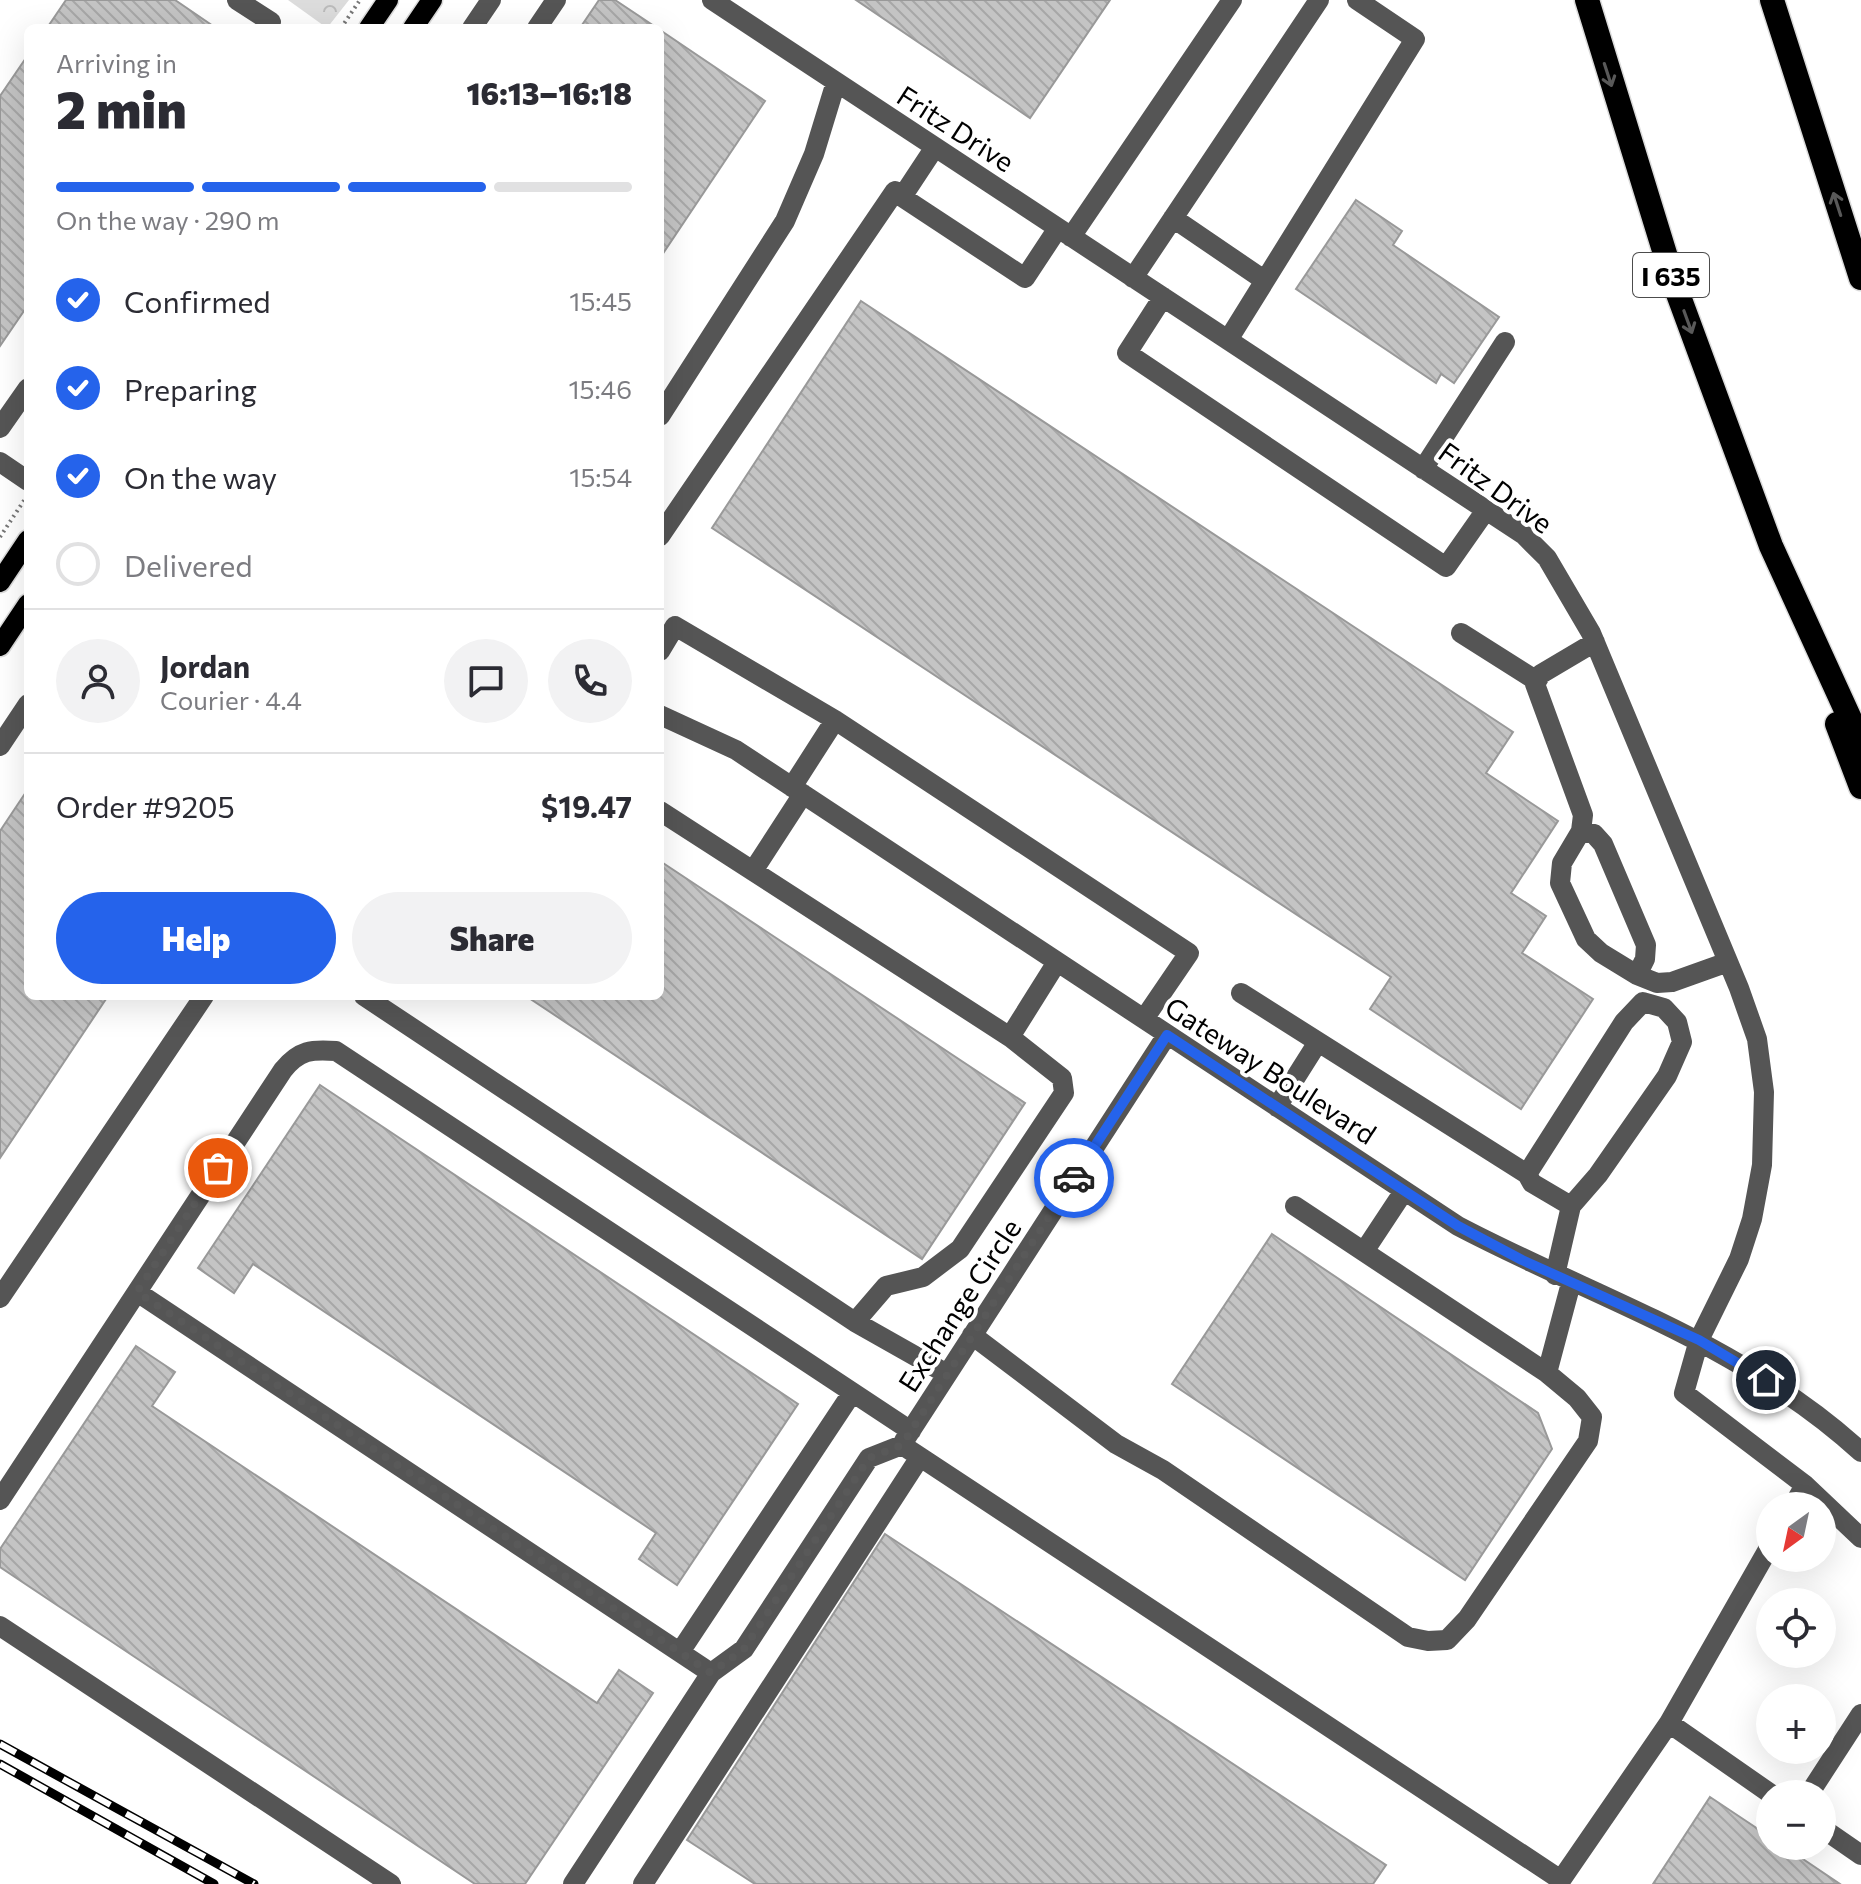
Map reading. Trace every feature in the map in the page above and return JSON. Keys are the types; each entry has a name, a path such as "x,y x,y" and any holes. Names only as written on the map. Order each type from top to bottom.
{"highway":[{"name":"I 635","path":"1587,0 1674,283 1771,546 1861,743"},
{"path":"1772,0 1861,278"},
{"path":"1771,546 1861,787"}],"main road":[{"path":"372,24 388,0"},
{"path":"416,24 432,0"},
{"path":"0,582 24,546"},
{"path":"0,646 24,610"}],"street":[{"path":"237,0 270,24"},
{"path":"475,24 491,0"},
{"path":"540,24 556,0"},
{"name":"Fritz Drive","path":"712,0 1524,535 1547,558 1595,642 1757,1039 1764,1092 1762,1165 1752,1219 1739,1259 1699,1340 1684,1393 1805,1485"},
{"path":"664,530 895,191 1025,278 1064,232 1232,0"},
{"path":"1133,278 1319,0"},
{"path":"1228,340 1415,39 1357,0"},
{"path":"664,410 785,221 814,154 836,82"},
{"path":"902,197 935,147"},
{"path":"1173,218 1264,280"},
{"path":"1163,297 1127,353 1446,567 1486,510"},
{"path":"1423,469 1505,342"},
{"path":"0,428 24,394"},
{"path":"0,462 24,482"},
{"path":"668,621 835,720 1189,953 1144,1019"},
{"path":"1461,633 1537,681"},
{"path":"1595,642 1541,674 1535,684 1583,815 1581,831 1562,863 1560,883 1586,939 1601,953 1637,975 1657,983 1672,982 1728,962"},
{"path":"0,746 24,710"},
{"name":"Gateway Boulevard","path":"664,717 736,750 1458,1226 1563,1279 1699,1340 1788,1394 1861,1452"},
{"path":"753,871 835,720"},
{"path":"664,814 1010,1037 1062,1078 1064,1093 960,1249 923,1277 886,1286 855,1322"},
{"path":"1581,831 1594,834 1603,844 1646,945 1645,959 1637,975"},
{"path":"1010,1037 1057,962"},
{"path":"1657,1006 1663,983"},
{"path":"1241,993 1527,1174 1532,1183 1571,1206"},
{"path":"0,1298 201,1000"},
{"path":"370,1000 855,1322 947,1374"},
{"path":"1527,1174 1624,1022 1643,1002 1664,1008 1677,1022 1682,1042 1667,1076 1598,1175 1571,1206 1563,1279 1547,1373"},
{"name":"Exchange Circle","path":"906,1438 1167,1035"},
{"path":"1277,1107 1318,1042"},
{"path":"0,1500 289,1063 294,1056 311,1049 336,1051 852,1393 906,1438 920,1457 1561,1880 1669,1723 1756,1571"},
{"path":"1365,1250 1404,1191"},
{"path":"972,1335 1116,1444 1163,1470 1408,1637 1428,1641 1447,1640 1467,1619 1588,1441 1592,1417 1587,1408 1547,1373 1295,1206"},
{"path":"137,1292 711,1673"},
{"path":"680,1652 852,1393"},
{"path":"573,1884 711,1673 744,1649 869,1458 906,1438"},
{"path":"643,1884 920,1457"},
{"path":"1801,1492 1805,1485 1861,1538"},
{"path":"0,1626 391,1884"},
{"path":"1818,1780 1861,1714"},
{"path":"1669,1723 1756,1784"},
{"path":"1836,1838 1861,1855"}],"path":[{"path":"344,24 360,0"},
{"path":"0,537 24,490"}],"green space":[{"path":"288,0 349,0 330,24 321,24"}],"building":[{"path":"66,0 175,0 210,24 50,24"},
{"path":"599,0 615,0 651,24 583,24"},
{"path":"856,0 1110,0 1030,118"},
{"path":"664,33 765,101 664,252"},
{"path":"24,61 24,311 0,346 0,96"},
{"path":"1356,200 1402,231 1393,245 1499,317 1454,383 1441,374 1436,383 1296,289"},
{"path":"861,301 1513,732 1486,773 1558,821 1511,893 1546,916 1522,953 1593,999 1521,1109 1370,1009 1391,977 712,528"},
{"path":"24,795 24,1000 105,1000 0,1158 0,831"},
{"path":"664,864 1025,1103 922,1259 532,1000 664,1000"},
{"path":"320,1085 798,1404 677,1585 639,1559 656,1533 253,1264 234,1293 198,1268"},
{"path":"1272,1234 1538,1413 1552,1449 1465,1580 1172,1384"},
{"path":"136,1346 175,1372 152,1406 597,1703 619,1670 653,1693 525,1884 475,1884 0,1567 0,1549"},
{"path":"885,1534 1386,1865 1373,1884 755,1884 687,1840"},
{"path":"1710,1797 1756,1828 1756,1860 1804,1860 1840,1884 1653,1884"}],"railway":[{"path":"0,1744 254,1884"},
{"path":"0,1764 214,1884"}],"way so far":[{"path":"218,1168 137,1292 711,1673 744,1649 869,1458 902,1445 1074,1178"}],"route":[{"path":"1074,1178 1167,1035 1458,1226 1571,1283 1657,1319 1766,1380"}]}
